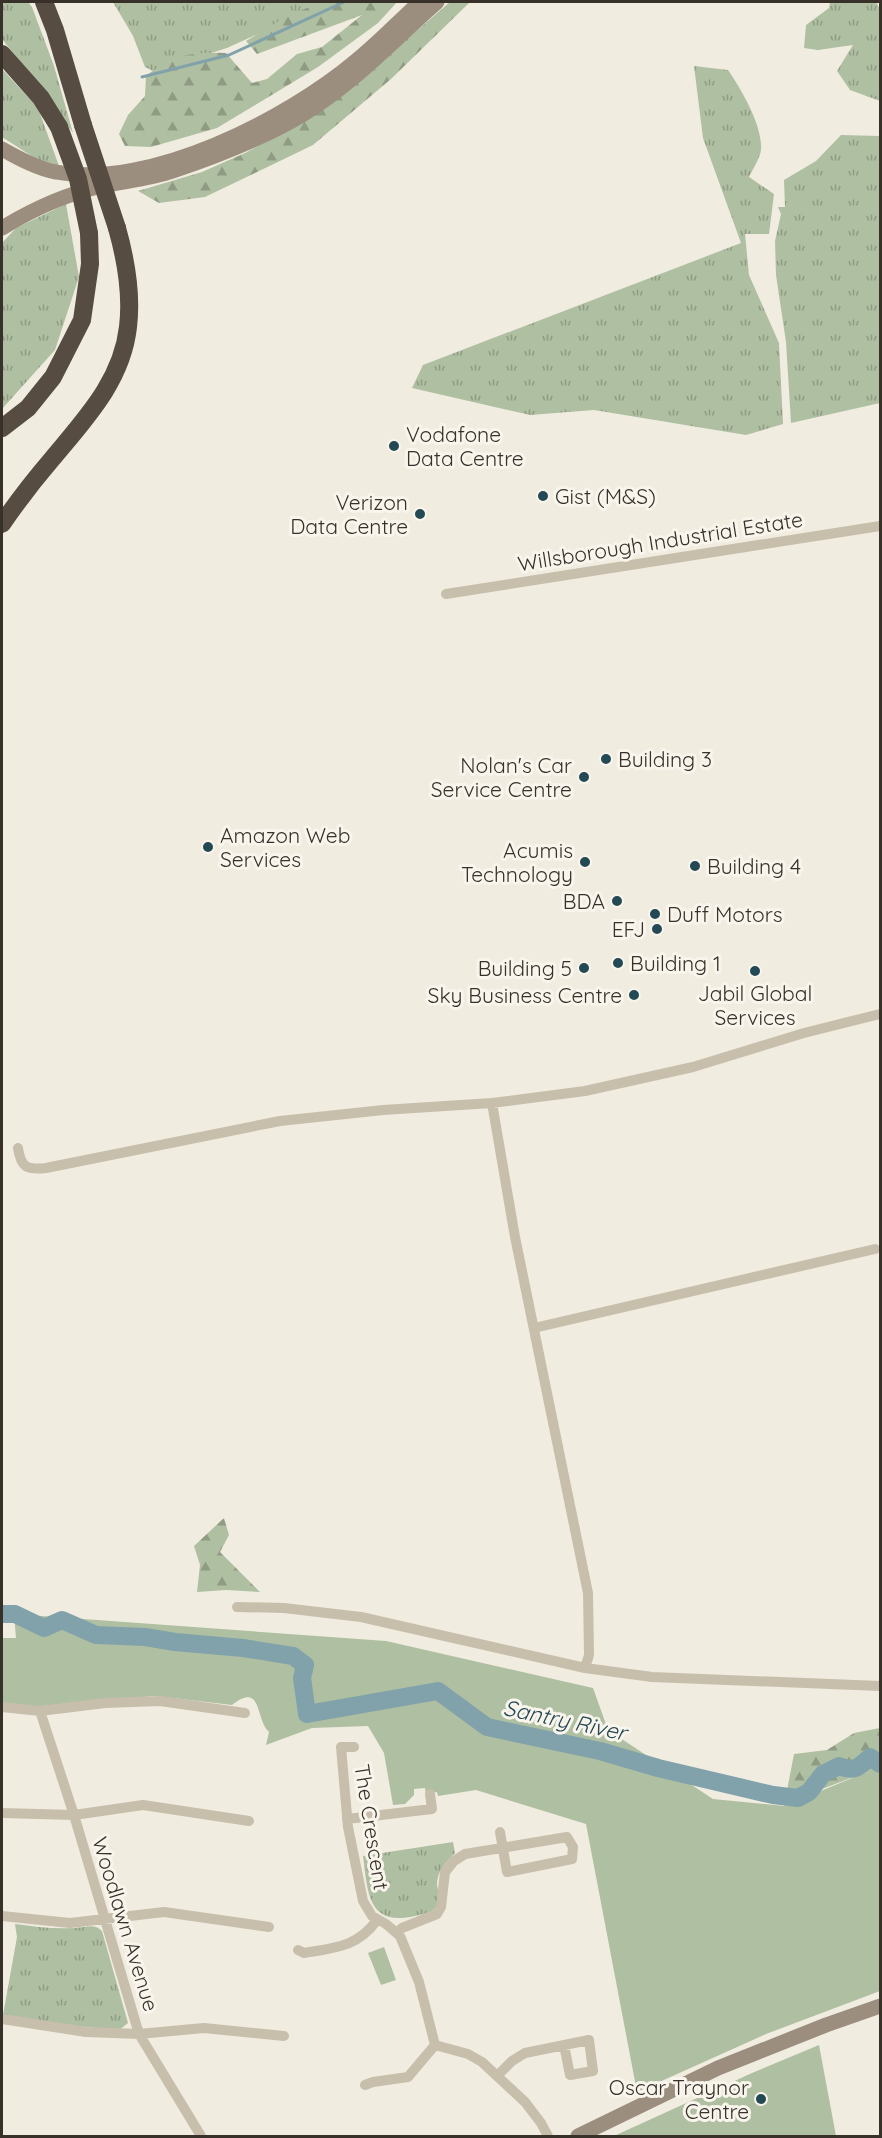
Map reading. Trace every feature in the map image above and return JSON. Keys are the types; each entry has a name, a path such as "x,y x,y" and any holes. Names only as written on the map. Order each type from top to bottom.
{"highway":[{"path":"2,524 51,460 92,413 114,375 128,327 127,273 117,228 82,124 55,30 44,2"},
{"path":"2,54 41,98 59,127 78,179 89,233 90,264 82,320 53,376 28,408 2,428"}],"main road":[{"path":"2,149 55,172 93,176 136,169 198,153 263,123 306,98 356,61 420,2"},
{"path":"2,228 46,204 100,187 170,172 239,146 292,120 353,77 437,2"},
{"path":"578,2136 718,2068 880,2006"}],"street":[{"name":"Willsborough Industrial Estate","path":"446,594 880,526"},
{"path":"18,1148 20,1160 24,1166 33,1169 46,1168 280,1121 383,1110 492,1103 585,1091 693,1067 804,1033 880,1014"},
{"path":"492,1103 504,1176 588,1593 589,1655 585,1668"},
{"path":"534,1328 875,1249"},
{"path":"237,1607 284,1608 361,1617 585,1668 689,1679 880,1686"},
{"path":"2,1707 40,1711 105,1703 160,1701 245,1713"},
{"name":"Woodlawn Avenue","path":"40,1711 74,1815 139,2034 201,2136"},
{"name":"The Crescent","path":"354,1747 341,1747 347,1819 361,1894 367,1910 377,1920 397,1933"},
{"path":"347,1819 432,1809 430,1794"},
{"path":"2,1813 74,1815 143,1805 249,1821"},
{"path":"435,2045 419,1982 397,1933 402,1928 437,1914 441,1907 445,1872 465,1854 503,1848 567,1838 573,1847 572,1859 507,1872 503,1848 500,1832"},
{"path":"2,1916 70,1923 104,1917 164,1912 269,1927"},
{"name":"The Crescent","path":"298,1950 304,1953 349,1944 369,1932 377,1920"},
{"path":"2,2019 86,2032 139,2034 204,2028 284,2036"},
{"path":"435,2045 468,2054 482,2062 525,2102 548,2136"},
{"path":"365,2085 408,2077 435,2045"},
{"path":"497,2076 512,2061 525,2053 564,2045"}],"green space":[{"path":"2,2 28,2 32,7 54,66 73,133 2,39"},
{"path":"113,2 328,2 227,48 153,71 145,67 133,36"},
{"path":"322,2 397,2 378,23 318,67 217,128 151,147 125,146 119,134 128,115 145,96 146,76 166,63 184,56 226,53 252,83 267,79 297,54 322,47 362,15 257,54 246,41 287,16"},
{"path":"450,2 470,2 391,79 313,145 205,197 159,203 138,191 202,172 245,153 305,120 392,52"},
{"path":"830,2 876,2 880,9 880,101 850,90 837,71 853,45 818,50 804,48 806,25 829,8"},
{"path":"694,66 728,70 745,97 759,130 761,150 749,177 774,194 769,234 745,234 749,275 779,343 783,424 746,435 594,410 530,415 412,388 423,365 741,243 703,138"},
{"path":"2,69 38,108 59,166 38,160 2,137"},
{"path":"841,135 880,136 880,403 791,423 786,342 776,275 775,241 781,214 778,207 785,207 784,180 816,161"},
{"path":"66,204 79,277 55,350 2,409 2,243 16,228"},
{"path":"224,1518 229,1535 220,1552 260,1592 226,1590 197,1592 200,1565 194,1546"},
{"path":"14,1614 386,1641 593,1688 608,1730 713,1799 784,1806 867,1772 880,1776 880,1991 766,2034 637,2092 586,1824 476,1790 438,1796 437,1792 426,1794 425,1788 414,1789 414,1795 405,1804 393,1805 384,1753 368,1726 312,1728 266,1745 269,1732 257,1705 249,1697 232,1705 155,1696 42,1706 2,1706 2,1638 16,1638"},
{"path":"880,1728 880,1777 867,1772 798,1798 784,1806 794,1754 827,1750 854,1733"},
{"path":"453,1842 455,1853 440,1871 437,1885 439,1901 432,1911 399,1918 387,1916 373,1904 366,1882 363,1856"},
{"path":"15,1924 58,1928 91,1926 100,1929 128,2023 119,2030 3,2015 17,1937"},
{"path":"384,1947 396,1980 381,1985 368,1953"},
{"name":"Oscar Traynor Centre","path":"819,2045 836,2136 614,2136 752,2073"}],"waterway":[{"path":"142,77 229,55 344,2"},
{"name":"Santry River","path":"2,1614 15,1614 44,1628 62,1620 96,1635 145,1637 293,1656 305,1665 302,1678 307,1714 438,1691 487,1727 600,1751 658,1768 773,1795 798,1798 809,1792 823,1774 839,1766 848,1769 856,1768 870,1757 880,1764"}],"place":[{"name":"Vodafone Data Centre","path":"394,446"},
{"name":"Gist (M&S)","path":"543,496"},
{"name":"Verizon Data Centre","path":"420,514"},
{"name":"Building 3","path":"606,759"},
{"name":"Nolan's Car Service Centre","path":"584,777"},
{"name":"Amazon Web Services","path":"208,847"},
{"name":"Acumis Technology","path":"585,862"},
{"name":"Building 4","path":"695,866"},
{"name":"BDA","path":"617,901"},
{"name":"Duff Motors","path":"655,914"},
{"name":"EFJ","path":"657,929"},
{"name":"Building 1","path":"618,963"},
{"name":"Building 5","path":"584,968"},
{"name":"Jabil Global Services","path":"755,971"},
{"name":"Sky Business Centre","path":"634,995"},
{"name":"Oscar Traynor Centre","path":"761,2099"}]}
